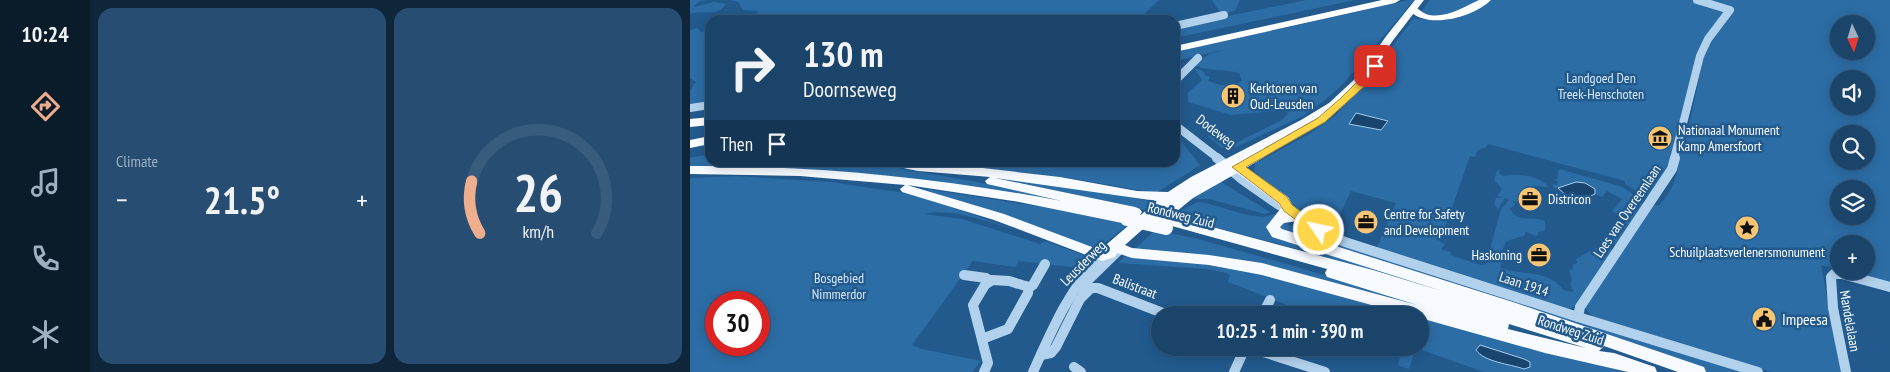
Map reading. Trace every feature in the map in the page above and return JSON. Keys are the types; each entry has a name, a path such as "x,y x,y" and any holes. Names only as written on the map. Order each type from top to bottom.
{"highway":[{"path":"1180,40 1364,0"},
{"path":"1180,48 1395,0"},
{"path":"1419,5 1433,17 1451,16 1486,0"},
{"path":"690,123 705,122"},
{"path":"690,153 705,150"}],"main road":[{"path":"1231,165 1309,128 1334,110 1365,80 1419,5"},
{"path":"1231,165 1283,200 1285,213"},
{"name":"Leusderweg","path":"1120,249 1133,242 1188,195 1231,165"},
{"name":"Leusderweg","path":"1102,256 1155,213 1171,196 1231,165"},
{"name":"Rondweg Zuid","path":"920,167 1035,190 1390,281 1680,372"},
{"path":"928,167 1048,180 1150,198 1171,196"},
{"name":"Rondweg Zuid","path":"690,170 758,170 863,177 1030,199 1131,215"},
{"path":"863,177 920,192 999,217 1102,256 1120,249 1132,253 1201,259 1262,269 1545,346 1621,363"},
{"name":"Leusderweg","path":"1155,213 1188,195"},
{"path":"1285,213 1300,217"},
{"path":"1285,213 1276,222 1274,227 1274,230 1280,234 1516,309 1698,372"},
{"name":"Rondweg Zuid","path":"1169,224 1372,285 1649,372"},
{"name":"Leusderweg","path":"1120,249 1127,237"}],"street":[{"name":"Loes van Overeemlaan","path":"1578,317 1580,307 1585,299 1672,169 1700,56 1708,39 1730,10 1696,0"},
{"path":"1180,25 1224,16"},
{"path":"1180,76 1198,58"},
{"path":"690,108 705,106"},
{"name":"Dodeweg","path":"1180,122 1231,165"},
{"name":"Dodeweg","path":"1180,129 1231,165"},
{"name":"Laan 1914","path":"1300,217 1319,230 1345,242 1578,317 1758,372"},
{"name":"Leusderweg","path":"1076,289 1120,249"},
{"name":"Leusderweg","path":"1033,372 1068,300 1090,267 1102,256"},
{"path":"982,339 1008,329 1029,287 1033,285 1045,264"},
{"name":"Mandelalaan","path":"1846,372 1832,300 1831,277 1835,274 1842,274 1890,288"},
{"path":"964,275 986,278 990,281 1005,281 1029,287"},
{"path":"986,368 974,305 990,281"},
{"name":"Leusderweg","path":"1041,355 1051,353 1056,347 1080,299 1091,288"},
{"name":"Balistraat","path":"1091,288 1098,288 1151,308"},
{"path":"1267,306 1270,300"},
{"path":"1234,372 1241,356"},
{"path":"1276,356 1325,372"}],"green space":[{"path":"690,0 708,0 700,1 695,7 714,2 726,4 718,11 690,14"},
{"path":"729,0 1159,0 1143,15 755,15 758,11 743,10 738,2"},
{"path":"1212,0 1240,0 1235,11 1221,14"},
{"path":"1306,0 1355,0 1180,37 1180,26"},
{"path":"1414,0 1343,84 1324,101 1303,116 1236,147 1222,148 1208,136 1214,131 1232,145 1282,120 1288,114 1287,110 1231,115 1188,102 1188,93 1202,80 1194,68 1203,71 1205,75 1210,77 1208,81 1217,84 1230,86 1242,81 1239,73 1195,65 1209,54 1227,49 1180,60 1180,51"},
{"path":"1430,0 1481,0 1453,14 1437,16 1421,12"},
{"name":"Landgoed Den Treek-Henschoten","path":"1492,0 1890,0 1890,283 1875,279 1875,235 1830,235 1830,267 1821,265 1841,372 1771,372 1593,317 1585,308 1586,303 1653,205 1659,205 1674,183 1682,141 1685,143 1704,55 1686,94 1670,160 1658,191 1648,198 1625,184 1625,181 1488,144 1477,151 1475,157 1470,156 1440,242 1445,244 1441,249 1451,252 1450,255 1481,265 1486,264 1501,209 1509,200 1505,198 1498,209 1494,204 1496,198 1503,198 1497,196 1502,189 1494,180 1497,171 1500,170 1499,173 1502,176 1521,175 1534,177 1549,187 1530,186 1530,189 1518,199 1518,202 1511,200 1515,203 1510,208 1520,218 1545,221 1545,231 1538,232 1536,236 1526,232 1524,236 1506,241 1501,254 1503,259 1500,268 1543,276 1550,279 1563,290 1571,292 1573,291 1570,284 1572,280 1569,270 1573,269 1573,265 1577,263 1576,259 1603,244 1615,251 1575,306 1567,310 1376,250 1396,203 1351,191 1332,231 1314,222 1254,171 1257,160 1260,161 1311,133 1335,116 1363,86 1413,19 1457,18"},
{"path":"697,28 701,32 705,31 705,102 690,104 690,91 696,82 690,78 690,30"},
{"path":"1180,140 1200,165 1156,193 1069,178 976,167 1180,167"},
{"path":"705,155 705,167 892,167 988,184 1080,204 778,168 690,167 690,158"},
{"path":"1559,169 1623,187 1645,203 1618,246 1606,240 1622,216 1612,211 1622,199 1607,191 1602,197 1595,194 1595,189 1580,183 1555,189 1552,184 1557,185 1558,181 1553,180 1557,179"},
{"name":"Bosgebied Nimmerdor","path":"736,176 831,182 918,195 1016,230 958,214 935,212 924,214 962,219 1040,244 1045,241 1083,255 1091,260 1079,268 1019,261 1015,267 973,261 912,345 922,349 981,361 972,372 690,372 690,178"},
{"path":"994,177 1108,192 1149,201 1145,210"},
{"path":"1221,182 1270,212 1265,214 1209,199 1193,199 1180,205"},
{"path":"920,188 1042,207 1129,224 1097,249"},
{"path":"1198,202 1248,215 1267,216 1274,214 1277,216 1271,221 1268,229 1427,286 1276,243 1168,216"},
{"path":"1282,221 1324,239 1745,372 1707,372 1647,350 1281,231 1278,227"},
{"path":"1155,230 1198,239 1428,306 1417,306 1299,276 1134,250"},
{"path":"1125,256 1242,267 1391,306 1290,306 1228,282 1230,275 1227,273 1207,269 1118,263"},
{"path":"1429,306 1488,324 1429,309"},
{"path":"1429,316 1524,341 1623,372 1484,372 1429,353"},
{"path":"1401,356 1413,356 1409,369 1399,366 1398,363"}],"shaded area":[{"path":"1356,113 1388,121 1381,130 1349,124"},
{"path":"1576,182 1585,183 1595,189 1595,194 1574,199 1572,202 1567,199 1567,196 1558,188"},
{"path":"1480,345 1524,359 1530,362 1530,367 1524,369 1485,357 1476,350"}],"place":[{"name":"Kerktoren van Oud-Leusden","path":"1233,96"},
{"name":"Nationaal Monument Kamp Amersfoort","path":"1660,138"},
{"name":"Districon","path":"1530,199"},
{"name":"Centre for Safety and Development","path":"1366,222"},
{"name":"Schuilplaatsverlenersmonument","path":"1747,228"},
{"name":"Haskoning","path":"1539,255"},
{"name":"Impeesa","path":"1764,319"}],"route":[{"path":"1319,230 1288,208 1283,200 1250,178 1238,167 1322,120 1365,80 1375,66"}]}
